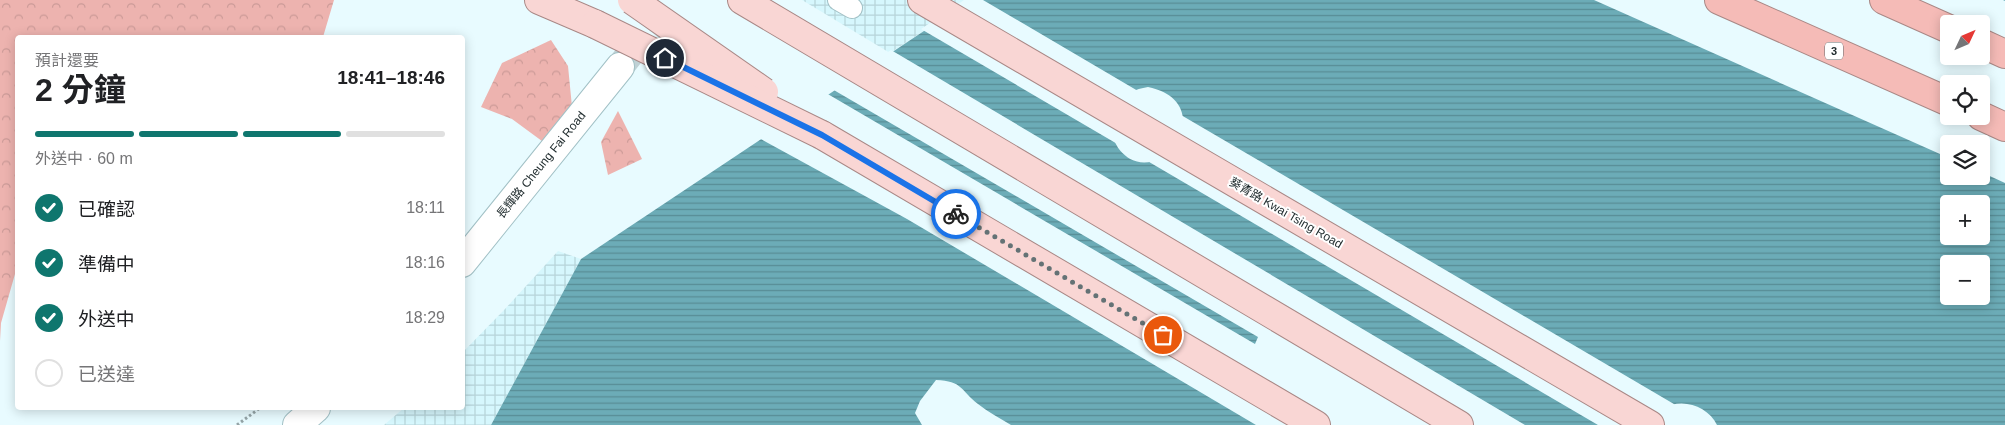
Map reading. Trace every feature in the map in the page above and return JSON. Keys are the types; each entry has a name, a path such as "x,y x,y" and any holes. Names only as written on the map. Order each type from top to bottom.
{"highway":[{"name":"3","path":"1718,0 1940,98"},
{"path":"1884,0 1940,25"},
{"path":"1990,48 2005,54"},
{"path":"1990,120 2005,127"}],"main road":[{"path":"539,0 595,24 822,135 1316,425"},
{"path":"632,0 748,80 822,135"},
{"path":"742,0 1460,425"},
{"name":"葵青路 Kwai Tsing Road","path":"922,0 1650,425"}],"street":[{"name":"長輝路 Cheung Fai Road","path":"465,259 620,67"},
{"path":"297,425 314,410"}],"path":[{"path":"237,425 257,410"}],"shaded area":[{"path":"802,0 967,0 966,3 890,53"},
{"path":"558,251 581,259 491,425 384,425 402,410 465,410 465,350"}],"green space":[{"path":"0,0 334,0 324,35 15,35 15,274 1,323 0,341"},
{"path":"551,40 568,66 573,117 546,144 512,119 481,107 502,63"},
{"path":"618,111 642,159 608,175 601,142"}],"water":[{"path":"967,0 2005,0 2005,425 1717,425 1713,418 1701,408 1693,405 1678,404 1670,405 1663,409 1650,425 1011,425 982,407 956,384 936,380 920,401 915,413 922,425 491,425 581,259 966,3","holes":["1148,87 1159,90 1175,101 1183,116 1181,135 1176,148 1162,157 1145,162 1131,159 1120,150 1113,136 1111,121 1115,106 1127,94"]}],"pier":[{"path":"964,0 983,0 1138,91 1127,96 1119,103 1112,126 1114,138 1119,145 921,29"},
{"path":"1594,0 2003,0 2005,1 2005,183 1990,176 1990,135 1940,135 1940,154"},
{"path":"891,50 1525,425 1256,425 907,219 759,138 826,93 1255,344 1258,337 832,89"},
{"path":"1181,115 1679,407 1663,412 1653,425 1598,425 1144,159 1154,159 1165,155 1180,136 1182,126"}],"tunnel":[{"path":"623,63 673,0"}],"way so far":[{"path":"956,214 1163,335"}],"route":[{"path":"665,58 822,135 956,214"}]}
